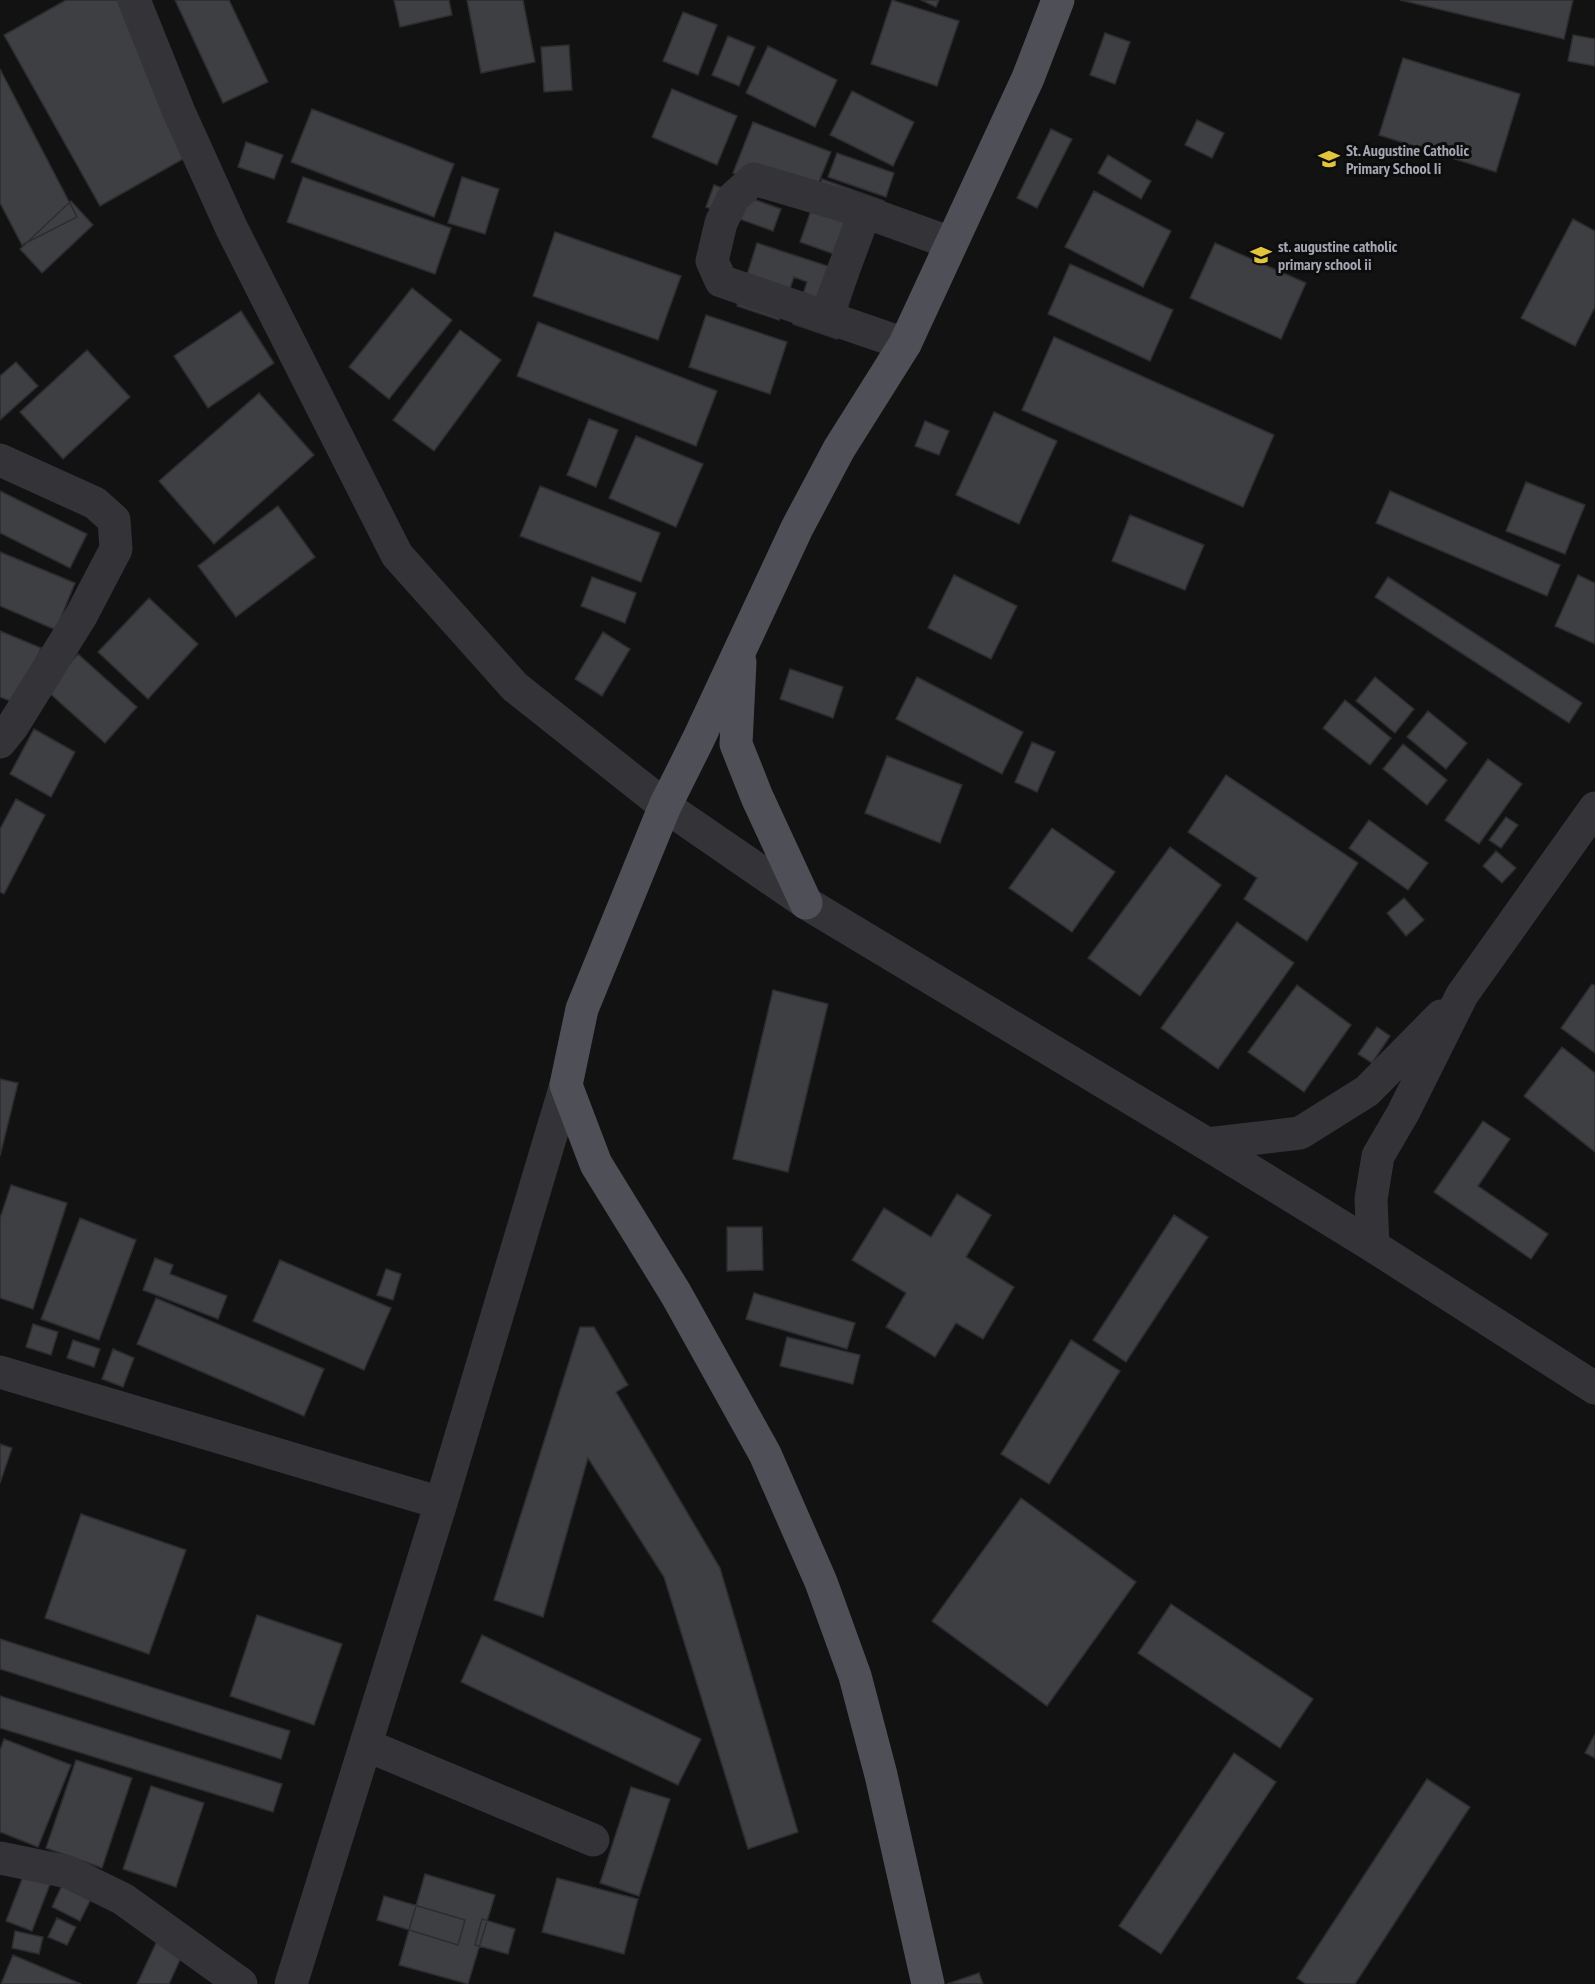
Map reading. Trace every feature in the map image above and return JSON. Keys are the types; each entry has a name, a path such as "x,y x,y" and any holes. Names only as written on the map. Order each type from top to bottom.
{"main road":[{"path":"928,1984 881,1775 855,1676 822,1582 765,1454 676,1294 596,1164 566,1085 582,1009 665,806 807,509 839,449 905,344 1028,78 1058,0"},
{"path":"741,649 736,744 757,797 806,903"}],"street":[{"path":"134,0 179,112 232,230 397,555 515,687 665,806 806,903 1373,1245 1595,1388"},
{"path":"905,344 722,281 712,261 721,223 733,198 754,179 865,212 951,243"},
{"path":"826,317 865,212"},
{"path":"0,460 95,503 114,520 116,549 81,616 12,727 0,742"},
{"path":"1373,1245 1371,1199 1378,1156 1403,1113 1462,995 1595,808"},
{"path":"1207,1144 1300,1133 1367,1090 1462,995"},
{"path":"291,1984 441,1503 566,1085"},
{"path":"0,1372 441,1503"},
{"path":"366,1745 593,1840"},
{"path":"0,1858 68,1872 123,1899 242,1984"}],"building":[{"path":"66,0 123,0 206,146 100,206 4,35"},
{"path":"175,0 229,0 268,82 223,103"},
{"path":"394,0 449,0 452,15 400,27"},
{"path":"467,0 523,0 535,62 481,73"},
{"path":"892,0 959,21 937,86 871,64"},
{"path":"921,0 939,0 936,7"},
{"path":"1400,0 1573,0 1564,39"},
{"path":"683,12 717,25 698,75 663,61"},
{"path":"1105,33 1130,42 1115,84 1090,75"},
{"path":"1573,35 1595,39 1595,66 1568,61"},
{"path":"728,36 755,47 739,86 712,75"},
{"path":"569,45 572,90 544,92 541,47"},
{"path":"768,46 837,80 815,127 746,93"},
{"path":"1403,58 1520,94 1496,172 1379,135"},
{"path":"0,69 77,217 22,245 0,203"},
{"path":"672,89 737,116 717,165 652,137"},
{"path":"852,91 914,122 893,166 830,135"},
{"path":"312,109 454,164 434,217 291,162"},
{"path":"1197,120 1224,133 1212,158 1185,145"},
{"path":"753,122 831,152 810,204 733,173"},
{"path":"1051,129 1072,139 1037,208 1017,198"},
{"path":"246,142 283,155 274,179 238,167"},
{"path":"837,153 894,173 886,197 828,177"},
{"path":"1108,155 1151,181 1141,199 1098,173"},
{"path":"303,177 451,228 435,274 287,222"},
{"path":"462,177 499,189 485,234 448,223"},
{"path":"822,179 884,201 862,264 800,242"},
{"path":"714,185 781,209 773,231 706,207"},
{"path":"1094,191 1171,231 1143,287 1065,247"},
{"path":"71,201 93,225 42,273 20,249"},
{"path":"1573,219 1595,231 1595,307 1575,346 1521,318"},
{"path":"555,232 681,276 658,340 533,296"},
{"path":"757,243 858,276 837,339 793,324 807,282 794,277 779,320 737,306"},
{"path":"1215,243 1306,283 1281,339 1190,298"},
{"path":"1070,264 1173,310 1150,361 1048,314"},
{"path":"412,288 452,320 389,399 349,367"},
{"path":"241,311 274,363 208,408 174,356"},
{"path":"706,315 787,342 770,394 689,367"},
{"path":"538,322 717,391 696,446 517,376"},
{"path":"460,330 501,360 434,451 393,420"},
{"path":"1054,337 1274,435 1243,507 1022,410"},
{"path":"87,350 130,397 63,459 20,412"},
{"path":"16,362 38,386 0,420 0,376"},
{"path":"259,393 314,455 214,544 159,481"},
{"path":"994,412 1057,441 1019,524 956,495"},
{"path":"589,419 618,430 596,487 567,475"},
{"path":"925,421 949,431 939,455 915,446"},
{"path":"636,436 703,464 676,527 609,498"},
{"path":"1526,482 1585,505 1565,554 1506,531"},
{"path":"540,486 660,533 641,582 520,536"},
{"path":"0,491 87,534 70,568 0,533"},
{"path":"1390,491 1560,565 1547,596 1376,523"},
{"path":"278,506 315,557 236,617 198,566"},
{"path":"1130,515 1204,545 1185,590 1112,561"},
{"path":"0,552 75,583 56,630 0,606"},
{"path":"954,575 1017,606 991,659 928,628"},
{"path":"1578,575 1595,583 1595,644 1555,626"},
{"path":"592,577 636,593 625,623 581,606"},
{"path":"1388,577 1582,703 1569,723 1375,597"},
{"path":"149,598 198,644 148,699 98,652"},
{"path":"0,631 41,648 18,704 0,697"},
{"path":"603,632 630,649 602,696 575,679"},
{"path":"78,654 137,707 105,743 46,690"},
{"path":"790,669 843,687 833,718 780,699"},
{"path":"917,677 1023,732 1002,774 896,719"},
{"path":"1375,677 1414,709 1395,733 1356,701"},
{"path":"1345,700 1391,738 1370,765 1323,728"},
{"path":"1428,711 1467,743 1446,769 1407,737"},
{"path":"34,729 75,752 51,797 10,774"},
{"path":"1032,742 1055,752 1037,792 1015,782"},
{"path":"1403,744 1447,780 1427,805 1383,769"},
{"path":"887,756 962,785 940,843 865,813"},
{"path":"1488,759 1522,784 1479,844 1445,820"},
{"path":"1226,775 1358,863 1307,941 1244,899 1257,878 1188,832"},
{"path":"16,799 45,815 4,894 0,892 0,829"},
{"path":"1506,817 1518,825 1501,848 1489,840"},
{"path":"1369,820 1428,863 1408,890 1349,848"},
{"path":"1052,828 1115,872 1072,932 1009,888"},
{"path":"1170,847 1221,885 1140,996 1088,958"},
{"path":"1496,851 1516,868 1502,883 1483,866"},
{"path":"1404,898 1424,920 1406,936 1387,913"},
{"path":"1237,922 1294,963 1218,1069 1161,1028"},
{"path":"1592,984 1595,986 1595,1053 1561,1028"},
{"path":"1297,985 1351,1025 1304,1092 1248,1052"},
{"path":"773,990 828,1004 788,1172 733,1159"},
{"path":"1377,1027 1390,1036 1372,1063 1358,1054"},
{"path":"1562,1047 1595,1073 1595,1152 1524,1096"},
{"path":"0,1079 18,1083 0,1156"},
{"path":"1483,1121 1510,1139 1478,1186 1548,1234 1531,1259 1434,1192"},
{"path":"11,1185 67,1203 33,1309 0,1298 0,1218"},
{"path":"957,1194 991,1215 966,1257 1014,1287 983,1339 956,1323 935,1357 886,1327 906,1293 852,1260 884,1208 931,1237"},
{"path":"1174,1215 1208,1237 1126,1362 1093,1340"},
{"path":"80,1218 136,1240 99,1340 41,1319"},
{"path":"727,1227 762,1227 763,1270 727,1271"},
{"path":"155,1258 173,1265 170,1274 227,1296 218,1319 143,1290"},
{"path":"280,1260 391,1308 364,1370 253,1321"},
{"path":"386,1269 401,1274 393,1300 377,1295"},
{"path":"754,1293 855,1323 847,1349 746,1319"},
{"path":"156,1298 324,1369 304,1416 137,1344"},
{"path":"33,1324 58,1332 51,1355 26,1347"},
{"path":"580,1327 594,1327 628,1385 616,1392 720,1568 798,1832 748,1849 664,1577 588,1458 543,1617 494,1600"},
{"path":"787,1337 860,1355 853,1384 780,1366"},
{"path":"73,1340 100,1349 94,1367 67,1358"},
{"path":"1071,1340 1120,1371 1049,1484 1001,1454"},
{"path":"113,1349 134,1358 123,1387 102,1379"},
{"path":"0,1444 12,1448 0,1483"},
{"path":"1021,1498 1136,1582 1047,1706 932,1621"},
{"path":"81,1514 186,1550 149,1654 45,1618"},
{"path":"1171,1604 1313,1699 1280,1748 1138,1653"},
{"path":"257,1615 342,1644 314,1725 230,1696"},
{"path":"482,1635 701,1739 678,1785 461,1682"},
{"path":"0,1639 290,1731 281,1759 0,1669"},
{"path":"0,1696 282,1784 273,1812 0,1728"},
{"path":"1595,1734 1595,1758 1585,1753"},
{"path":"4,1739 71,1765 38,1847 0,1832 0,1750"},
{"path":"1234,1753 1276,1782 1161,1954 1119,1926"},
{"path":"76,1760 132,1778 102,1868 46,1848"},
{"path":"1427,1779 1470,1807 1355,1984 1306,1984 1297,1978"},
{"path":"151,1786 204,1803 176,1887 123,1869"},
{"path":"631,1787 670,1799 639,1896 600,1883"},
{"path":"24,1874 50,1884 32,1931 6,1921"},
{"path":"425,1874 495,1895 468,1984 399,1965"},
{"path":"557,1878 638,1899 624,1954 542,1932"},
{"path":"63,1883 92,1897 80,1921 52,1907"},
{"path":"384,1896 465,1920 458,1945 377,1920"},
{"path":"57,1918 76,1927 67,1945 48,1937"},
{"path":"482,1919 515,1929 508,1954 475,1945"},
{"path":"15,1931 43,1937 39,1954 12,1948"},
{"path":"157,1941 183,1953 169,1984 137,1984"},
{"path":"13,1955 81,1984 1,1984"},
{"path":"979,1973 983,1984 947,1984"}],"place":[{"name":"St. Augustine Catholic Primary School Ii","path":"1329,159"},
{"name":"st. augustine catholic primary school ii","path":"1261,255"}]}
